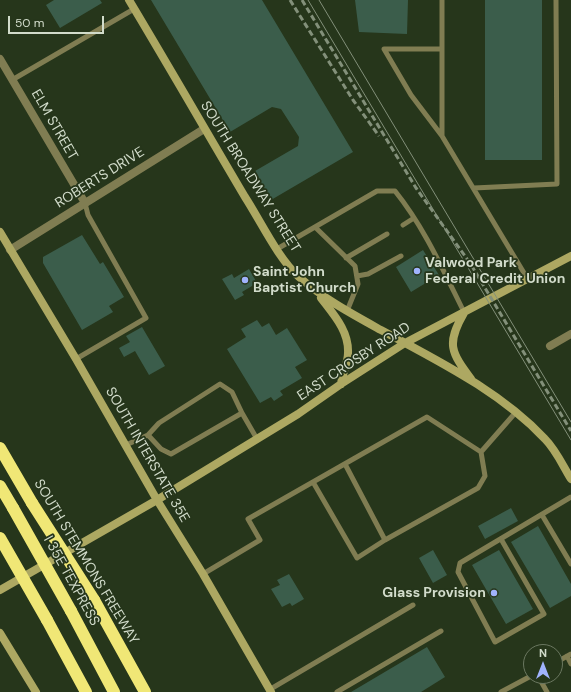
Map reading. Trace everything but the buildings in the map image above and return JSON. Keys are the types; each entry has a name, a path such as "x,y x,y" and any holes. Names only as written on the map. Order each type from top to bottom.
{"highway":[{"name":"SOUTH STEMMONS FREEWAY","path":"0,448 94,600 145,692"},
{"name":"I 35E TEXPRESS","path":"0,486 14,508 114,692"},
{"path":"0,538 86,692"}],"street":[{"name":"SOUTH BROADWAY STREET","path":"129,0 204,129 277,249 297,276 317,293 474,382 497,397 516,412 547,441 571,478"},
{"name":"ELM STREET","path":"0,59 85,203"},
{"name":"ROBERTS DRIVE","path":"10,250 204,129"},
{"name":"SOUTH INTERSTATE 35E","path":"0,232 76,359 157,500 203,574 270,691"},
{"name":"EAST CROSBY ROAD","path":"0,590 157,500 258,439 406,343 527,278 570,257"},
{"path":"317,293 340,322 345,333 348,354 341,384"},
{"path":"464,312 454,331 453,352 457,361 474,382"},
{"path":"550,346 571,334"},
{"path":"0,633 36,692"}],"lane":[{"path":"442,0 442,136"},
{"path":"474,188 557,184 556,0"},
{"path":"12,80 134,9"},
{"path":"442,49 384,49 411,95 442,136 527,278"},
{"path":"277,249 377,192 395,191 408,207 428,240 464,312"},
{"path":"76,359 146,318 88,216 85,203"},
{"path":"403,225 414,218"},
{"path":"315,227 354,266 358,284 347,311"},
{"path":"346,258 386,234"},
{"path":"357,276 368,274 401,256"},
{"path":"126,445 148,435 159,423 220,384 232,392 242,413 258,439"},
{"path":"481,452 516,412"},
{"path":"148,435 162,449 171,454 242,413"},
{"path":"203,574 260,540 248,519 427,417 481,452 485,476 478,488 357,558 313,482"},
{"path":"344,464 386,540"},
{"path":"501,539 544,614 495,642 458,572 460,563 571,497"},
{"path":"542,515 571,564"},
{"path":"270,691 413,605"},
{"path":"337,692 441,631"},
{"path":"569,655 571,664"},
{"path":"501,692 523,680"}],"tram line":[{"path":"308,0 571,440"},
{"path":"319,0 571,422"}],"railway":[{"path":"290,0 353,100 379,136"},
{"path":"302,0 416,188 470,263 571,431"}],"place":[{"name":"Valwood Park Federal Credit Union","path":"417,271"},
{"name":"Saint John Baptist Church","path":"245,280"},
{"name":"Glass Provision","path":"494,593"}]}
